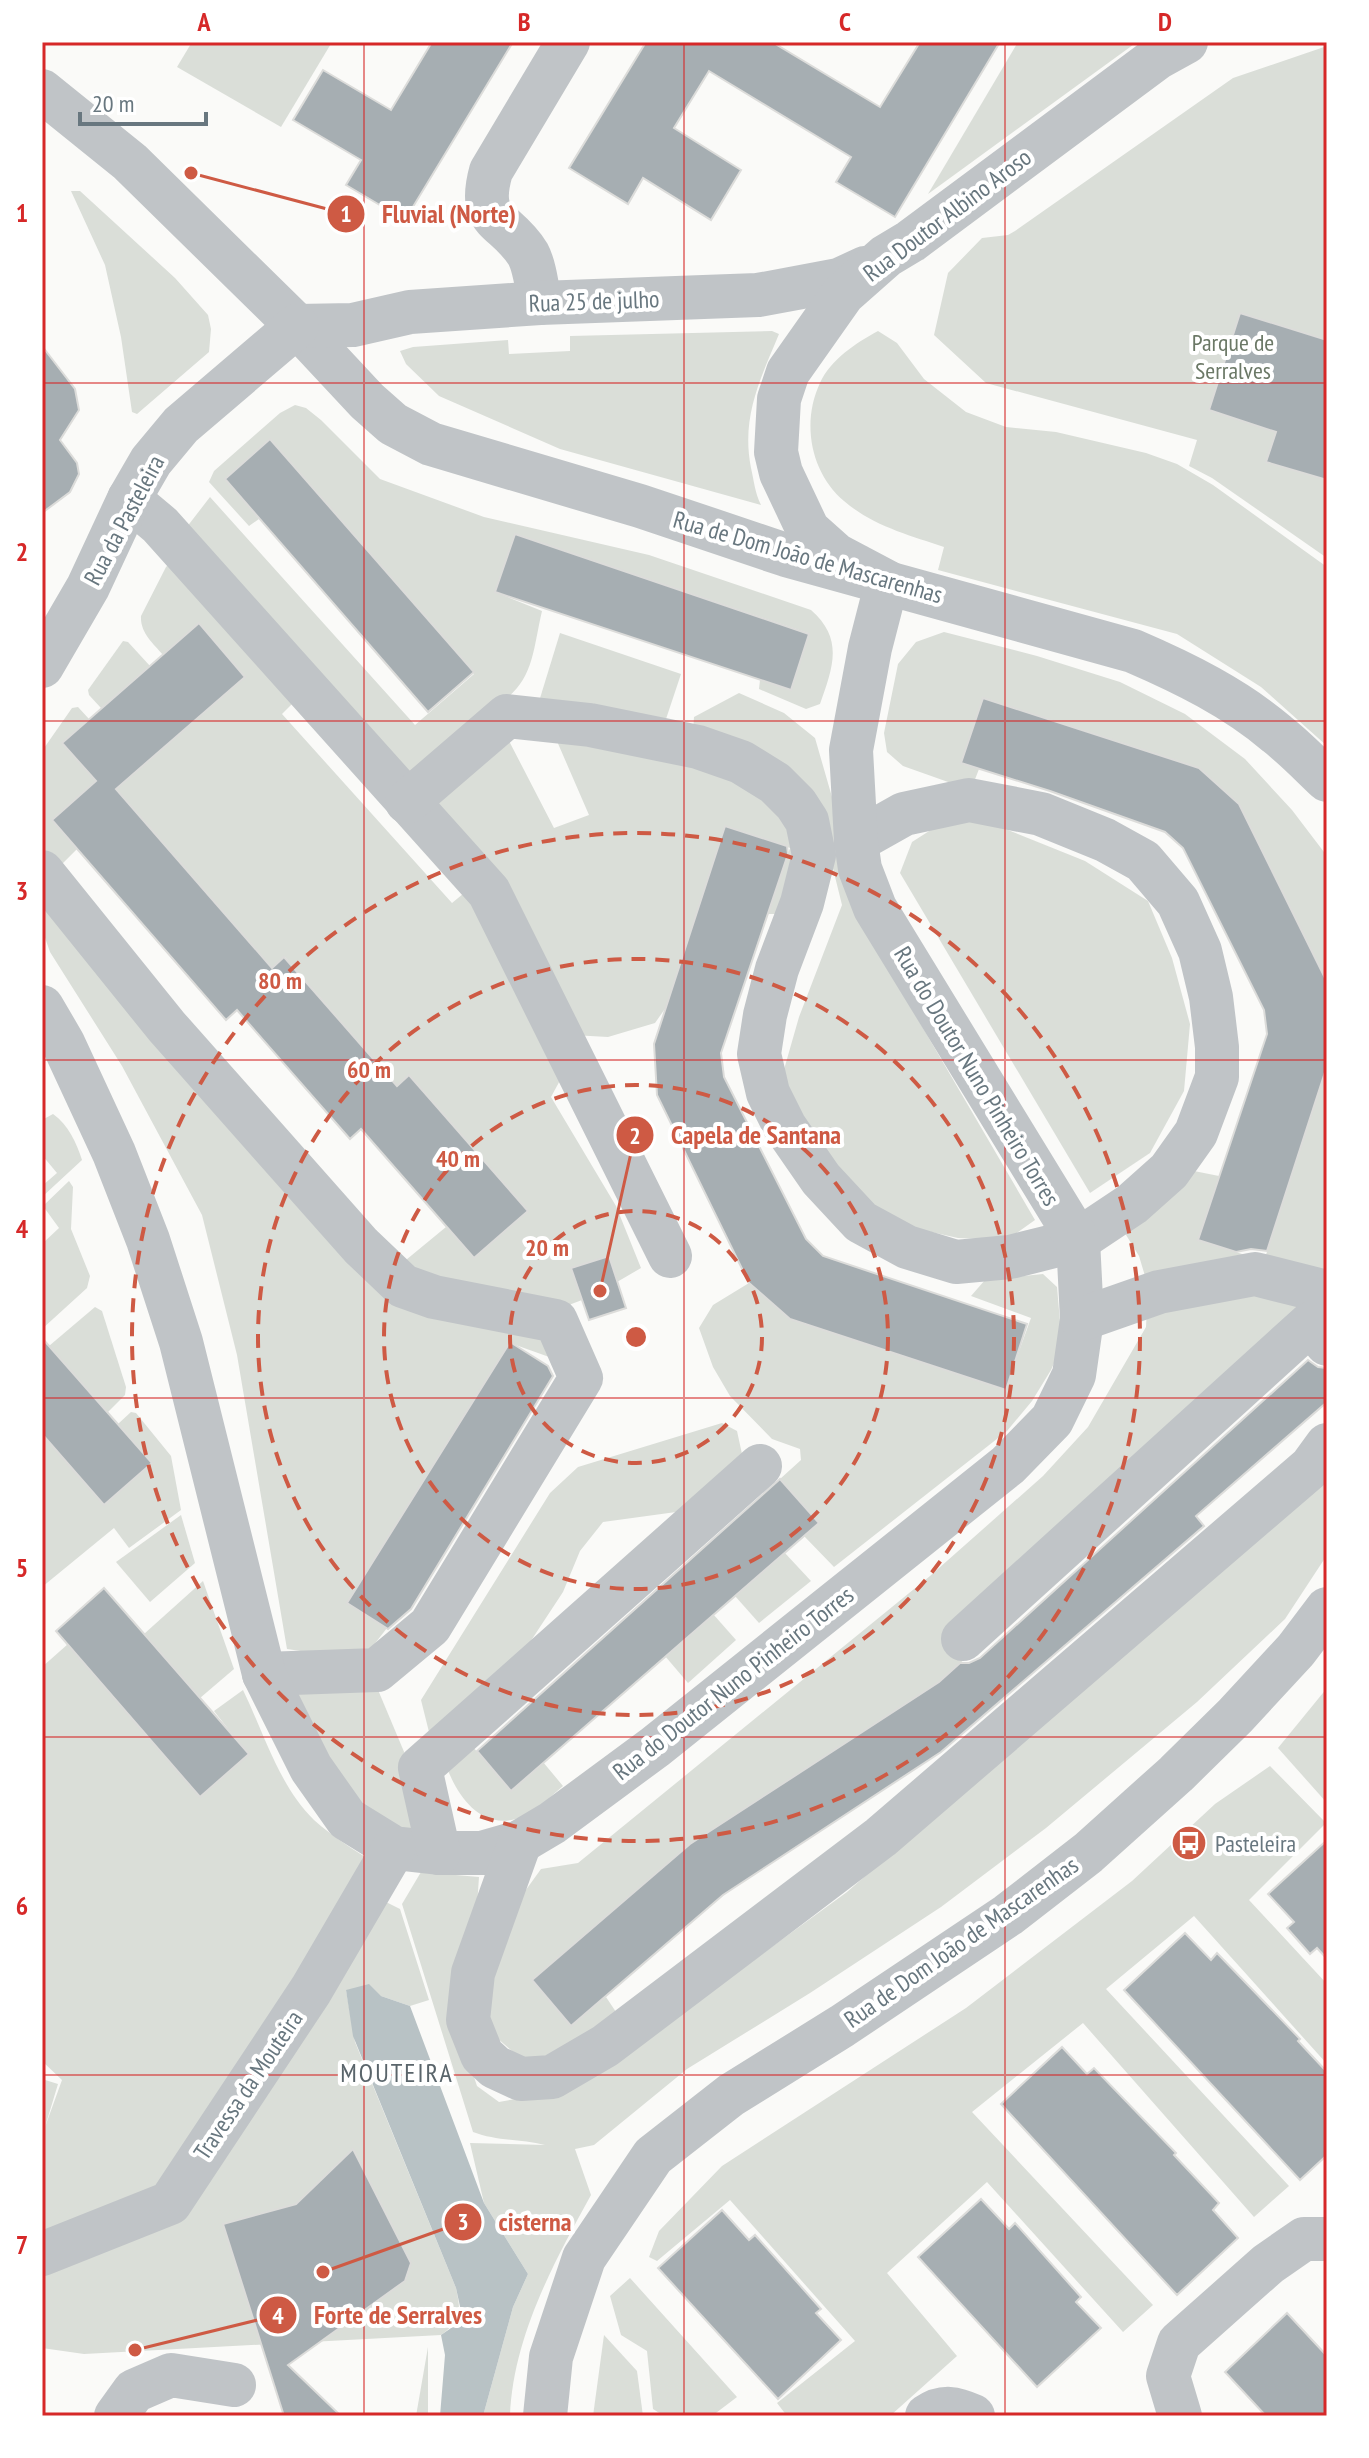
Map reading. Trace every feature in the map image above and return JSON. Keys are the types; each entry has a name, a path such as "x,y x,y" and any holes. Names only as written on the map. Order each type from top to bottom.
{"street":[{"path":"540,303 528,255 489,212 485,193 491,171 568,42"},
{"name":"Rua Doutor Albino Aroso","path":"887,582 836,555 808,530 785,483 776,452 779,399 788,372 843,294 886,256 911,241 1157,58 1186,42"},
{"name":"Rua de Dom João de Mascarenhas","path":"42,91 130,162 393,424 431,444 640,506 786,555 1133,651 1181,671 1276,733 1327,780"},
{"name":"Rua 25 de julho","path":"297,326 353,325 410,312 540,303 758,295 839,280 886,256"},
{"name":"Rua da Pasteleira","path":"42,666 88,587 129,499 151,461 181,425 297,326"},
{"path":"129,499 160,525 489,892 670,1256"},
{"name":"Rua do Doutor Nuno Pinheiro Torres","path":"42,1007 63,1043 114,1153 148,1240 181,1342 264,1674 311,1768 347,1819 394,1848 439,1853 482,1853 520,1842 552,1823 655,1747 1008,1465 1052,1420 1074,1375 1082,1319 1078,1240 875,908 860,869 851,750 870,648 887,582"},
{"path":"407,802 507,716 590,725 698,747 741,762 775,783 796,804 807,821 814,855 802,903 777,969 759,1054 768,1093 785,1127 821,1179 861,1222 907,1247 956,1262 1010,1257 1078,1240 1132,1204 1169,1171 1196,1133 1217,1077 1211,997 1200,951 1178,902 1143,861 1105,840 1041,814 969,800 904,814 856,841"},
{"path":"42,872 167,1027 361,1246 403,1286 434,1297 556,1321 581,1378 430,1626 377,1670 264,1674"},
{"path":"1082,1319 1159,1292 1255,1274 1327,1292"},
{"path":"963,1639 1310,1324 1327,1344"},
{"path":"520,1842 473,1973 468,2020 482,2055 495,2067 521,2079 552,2077 597,2052 881,1837 1311,1467 1327,1445"},
{"path":"439,1853 420,1768 760,1466"},
{"name":"Rua de Dom João de Mascarenhas","path":"545,2416 551,2357 584,2258 653,2156 731,2095 842,2026 1008,1915 1088,1853 1235,1716 1296,1650 1327,1609"},
{"name":"Travessa da Mouteira","path":"42,2254 170,2203 311,1990 394,1848"},
{"path":"1180,2416 1168,2376 1179,2343 1268,2264 1304,2239 1327,2239"},
{"path":"116,2416 134,2391 171,2375 234,2385"},
{"path":"927,2416 946,2408 958,2409 973,2416"}],"green space":[{"path":"192,42 332,42 281,127 177,67"},
{"path":"1018,42 1137,42 928,194"},
{"name":"Parque de Serralves","path":"1327,46 1327,558 1212,478 1189,466 1197,440 986,383 934,335 948,273 982,238 1008,235 1015,231 1233,78"},
{"path":"71,191 80,191 175,278 208,315 211,329 209,352 137,414 132,412 121,337 105,265"},
{"path":"772,331 779,334 754,399 748,432 751,468 761,505 560,449 439,396 406,364 400,351 413,347 508,340 509,354 570,351 570,336"},
{"path":"878,331 897,343 924,379 966,412 1006,427 1056,432 1146,453 1177,464 1213,485 1327,567 1327,746 1261,687 1177,634 938,570 944,547 879,523 844,501 824,476 812,446 814,398 825,374 837,359"},
{"path":"295,405 306,408 321,420 380,479 484,517 649,555 811,610 828,632 833,654 829,678 820,704 806,709 759,689 760,680 808,633 515,534 495,592 542,611 533,655 524,679 506,699 492,708 554,828 589,815 553,732 696,756 796,814 786,914 767,914 790,848 725,826 669,1003 655,1023 608,1037 572,1035 183,532 210,497 415,725 474,674 270,439 225,479 259,519 249,526 209,482 214,471 280,413"},
{"path":"173,560 301,695 282,714 452,903 469,889 564,1073 551,1097 616,1206 641,1268 617,1282 609,1256 572,1268 582,1300 553,1311 395,1269 446,1227 474,1258 527,1212 408,1076 397,1086 285,957 272,968 116,789 245,677 199,624 163,655 145,633 141,616 166,567"},
{"path":"944,632 1120,682 1185,714 1245,759 1292,810 1327,856 1327,982 1239,804 983,698 961,763 979,769 974,782 965,788 903,766 887,752 884,733 898,664 916,642"},
{"path":"560,633 681,674 662,731 537,708"},
{"path":"123,641 128,642 150,666 101,708 88,690"},
{"path":"739,693 784,713 815,738 832,797 850,903 1035,1220 1007,1240 958,1238 900,1225 854,1199 793,1118 783,1073 799,1017 842,905 823,828 693,732 694,717"},
{"path":"78,707 89,719 62,743 96,781 52,820 77,849 62,864 50,860 42,848 42,751 72,708"},
{"path":"948,819 983,820 1085,861 1148,901 1172,958 1190,1024 1184,1091 1150,1153 1090,1193 900,873 912,842"},
{"path":"50,903 395,1303 541,1333 552,1358 510,1343 347,1603 387,1628 362,1660 287,1649 237,1355 202,1215 122,1066 50,952 42,929 42,910"},
{"path":"1327,1066 1327,1281 1308,1308 939,1682 690,1844 532,1980 571,2025 606,1997 622,2021 529,2066 480,2023 510,1912 541,1869 578,1863 930,1576 1043,1476 1088,1427 1146,1327 1148,1286 1139,1256 1123,1230 1189,1170 1219,1176 1198,1240 1264,1261"},
{"path":"53,1114 71,1135 82,1160 42,1197 42,1186 57,1173 42,1155 42,1120"},
{"path":"69,1181 73,1187 71,1229 90,1276 87,1288 42,1329 42,1244 59,1228 43,1206"},
{"path":"1043,1274 1057,1287 1062,1345 1032,1401 1007,1431 834,1567 804,1536 818,1522 780,1479 801,1460 800,1449 772,1439 730,1396 713,1367 699,1328 713,1305 749,1283 790,1319 1005,1390 1031,1318 971,1296 985,1280"},
{"path":"95,1307 102,1311 126,1387 125,1395 108,1412 49,1346"},
{"path":"131,1412 136,1413 171,1456 181,1510 129,1548 114,1528 42,1587 42,1435 104,1505 152,1463 118,1424"},
{"path":"722,1423 737,1431 742,1454 698,1509 603,1522 580,1551 563,1592 511,1671 431,1740 421,1700 550,1493 578,1467"},
{"path":"1327,1461 1327,1555 1285,1619 1197,1702 1046,1828 941,1907 687,2069 594,2145 575,2149 591,2195 550,2274 527,2329 513,2387 510,2416 483,2416 513,2307 528,2274 484,2203 470,2143 545,2145 473,2132 402,1904 421,1872 479,1877 476,1920 458,2029 477,2086 499,2102 559,2091 604,2069 847,1892 1178,1603"},
{"path":"181,1515 195,1563 150,1602 116,1562"},
{"path":"784,1552 811,1581 759,1623 735,1596"},
{"path":"203,1581 234,1669 200,1698 144,1634"},
{"path":"713,1614 736,1640 688,1683 665,1656"},
{"path":"68,1644 248,1754 214,1711 243,1690 273,1758 302,1806 329,1832 375,1863 162,2194 42,2241 42,2079 58,2084 45,2127 62,2080 42,2061 42,1667"},
{"path":"373,1678 410,1766 426,1840 361,1806 327,1762 287,1681"},
{"path":"1327,1688 1327,1803 1278,1748"},
{"path":"472,1746 511,1790 543,1762 563,1786 538,1808 522,1817 496,1820 484,1816 474,1810 458,1791 447,1768"},
{"path":"1270,1766 1326,1823 1249,1900 1327,1984 1327,2064 1194,1916 1106,1989 1289,2186 1254,2217 1083,2023 972,2112 1153,2305 1123,2332 987,2182 887,2273 957,2356 890,2416 787,2416 777,2403 855,2341 730,2200 657,2261 649,2257 659,2231 722,2166 966,2008 1132,1881 1215,1804"},
{"path":"372,1895 400,1909 429,2000 410,2006 381,1996 346,1990 355,2042 456,2288 459,2309 453,2325 441,2335 84,2354 42,2348 42,2257 178,2204"},
{"path":"630,2278 737,2397 712,2416 664,2416 653,2409 647,2351 621,2335 610,2296"},
{"path":"604,2335 637,2371 643,2416 593,2416"},
{"path":"428,2347 428,2416 416,2416"}],"shaded area":[{"path":"369,1984 381,1996 410,2006 484,2203 528,2274 513,2307 483,2416 440,2416 445,2355 441,2335 454,2326 461,2311 456,2288 353,2036 346,1990"}],"building":[{"path":"432,42 513,42 405,220 346,185 361,160 293,120 323,70 391,110"},
{"path":"646,42 772,42 880,107 920,42 1000,42 895,217 836,182 851,157 709,71 674,128 741,170 711,220 643,178 628,204 569,168"},
{"path":"1240,313 1327,340 1327,480 1266,462 1276,432 1209,410"},
{"path":"42,346 75,389 79,410 60,440 77,463 79,474 70,492 42,513"},
{"path":"270,439 474,672 428,712 225,479"},
{"path":"515,534 809,634 791,690 495,592"},
{"path":"199,623 245,677 116,789 272,968 284,957 397,1086 409,1075 528,1211 474,1258 361,1129 350,1139 237,1010 226,1020 52,820 96,781 62,743"},
{"path":"983,698 1199,768 1239,804 1327,982 1327,1066 1267,1251 1251,1249 1236,1252 1198,1240 1267,1034 1264,1010 1183,848 1165,832 961,763"},
{"path":"725,826 787,846 788,854 721,1053 724,1077 806,1239 823,1256 1027,1324 1006,1390 790,1319 749,1283 657,1095 654,1044"},
{"path":"609,1256 626,1308 589,1320 571,1268"},
{"path":"42,1338 152,1463 104,1505 42,1434"},
{"path":"510,1342 548,1366 553,1376 411,1609 388,1629 347,1603"},
{"path":"1308,1360 1318,1367 1327,1368 1327,1402 1196,1516 1204,1526 941,1752 723,1895 571,2026 532,1980 690,1844 939,1682 960,1663 980,1658"},
{"path":"780,1479 819,1523 511,1791 477,1751"},
{"path":"104,1588 249,1754 200,1797 56,1631"},
{"path":"1327,1840 1327,1959 1317,1948 1310,1954 1287,1928 1294,1922 1268,1894"},
{"path":"1185,1933 1211,1960 1217,1953 1300,2039 1298,2041 1327,2072 1327,2155 1300,2180 1124,1990"},
{"path":"1062,2047 1087,2074 1094,2068 1176,2153 1174,2155 1219,2203 1213,2210 1238,2238 1177,2295 1001,2104"},
{"path":"353,2149 411,2263 405,2281 288,2365 341,2416 284,2416 223,2224 296,2204"},
{"path":"981,2199 1009,2229 1015,2223 1081,2297 1076,2302 1101,2328 1037,2387 918,2257"},
{"path":"722,2210 749,2240 755,2235 821,2309 816,2313 841,2340 778,2399 658,2268"},
{"path":"1287,2313 1327,2356 1327,2416 1266,2416 1225,2372"}],"place":[{"name":"Fluvial (Norte)","path":"191,173"},
{"name":"Capela de Santana","path":"600,1291"},
{"name":"Pasteleira","path":"1189,1843"},
{"name":"cisterna","path":"323,2272"},
{"name":"Forte de Serralves","path":"135,2350"}],"district":[{"name":"MOUTEIRA","path":"397,2072"}]}
